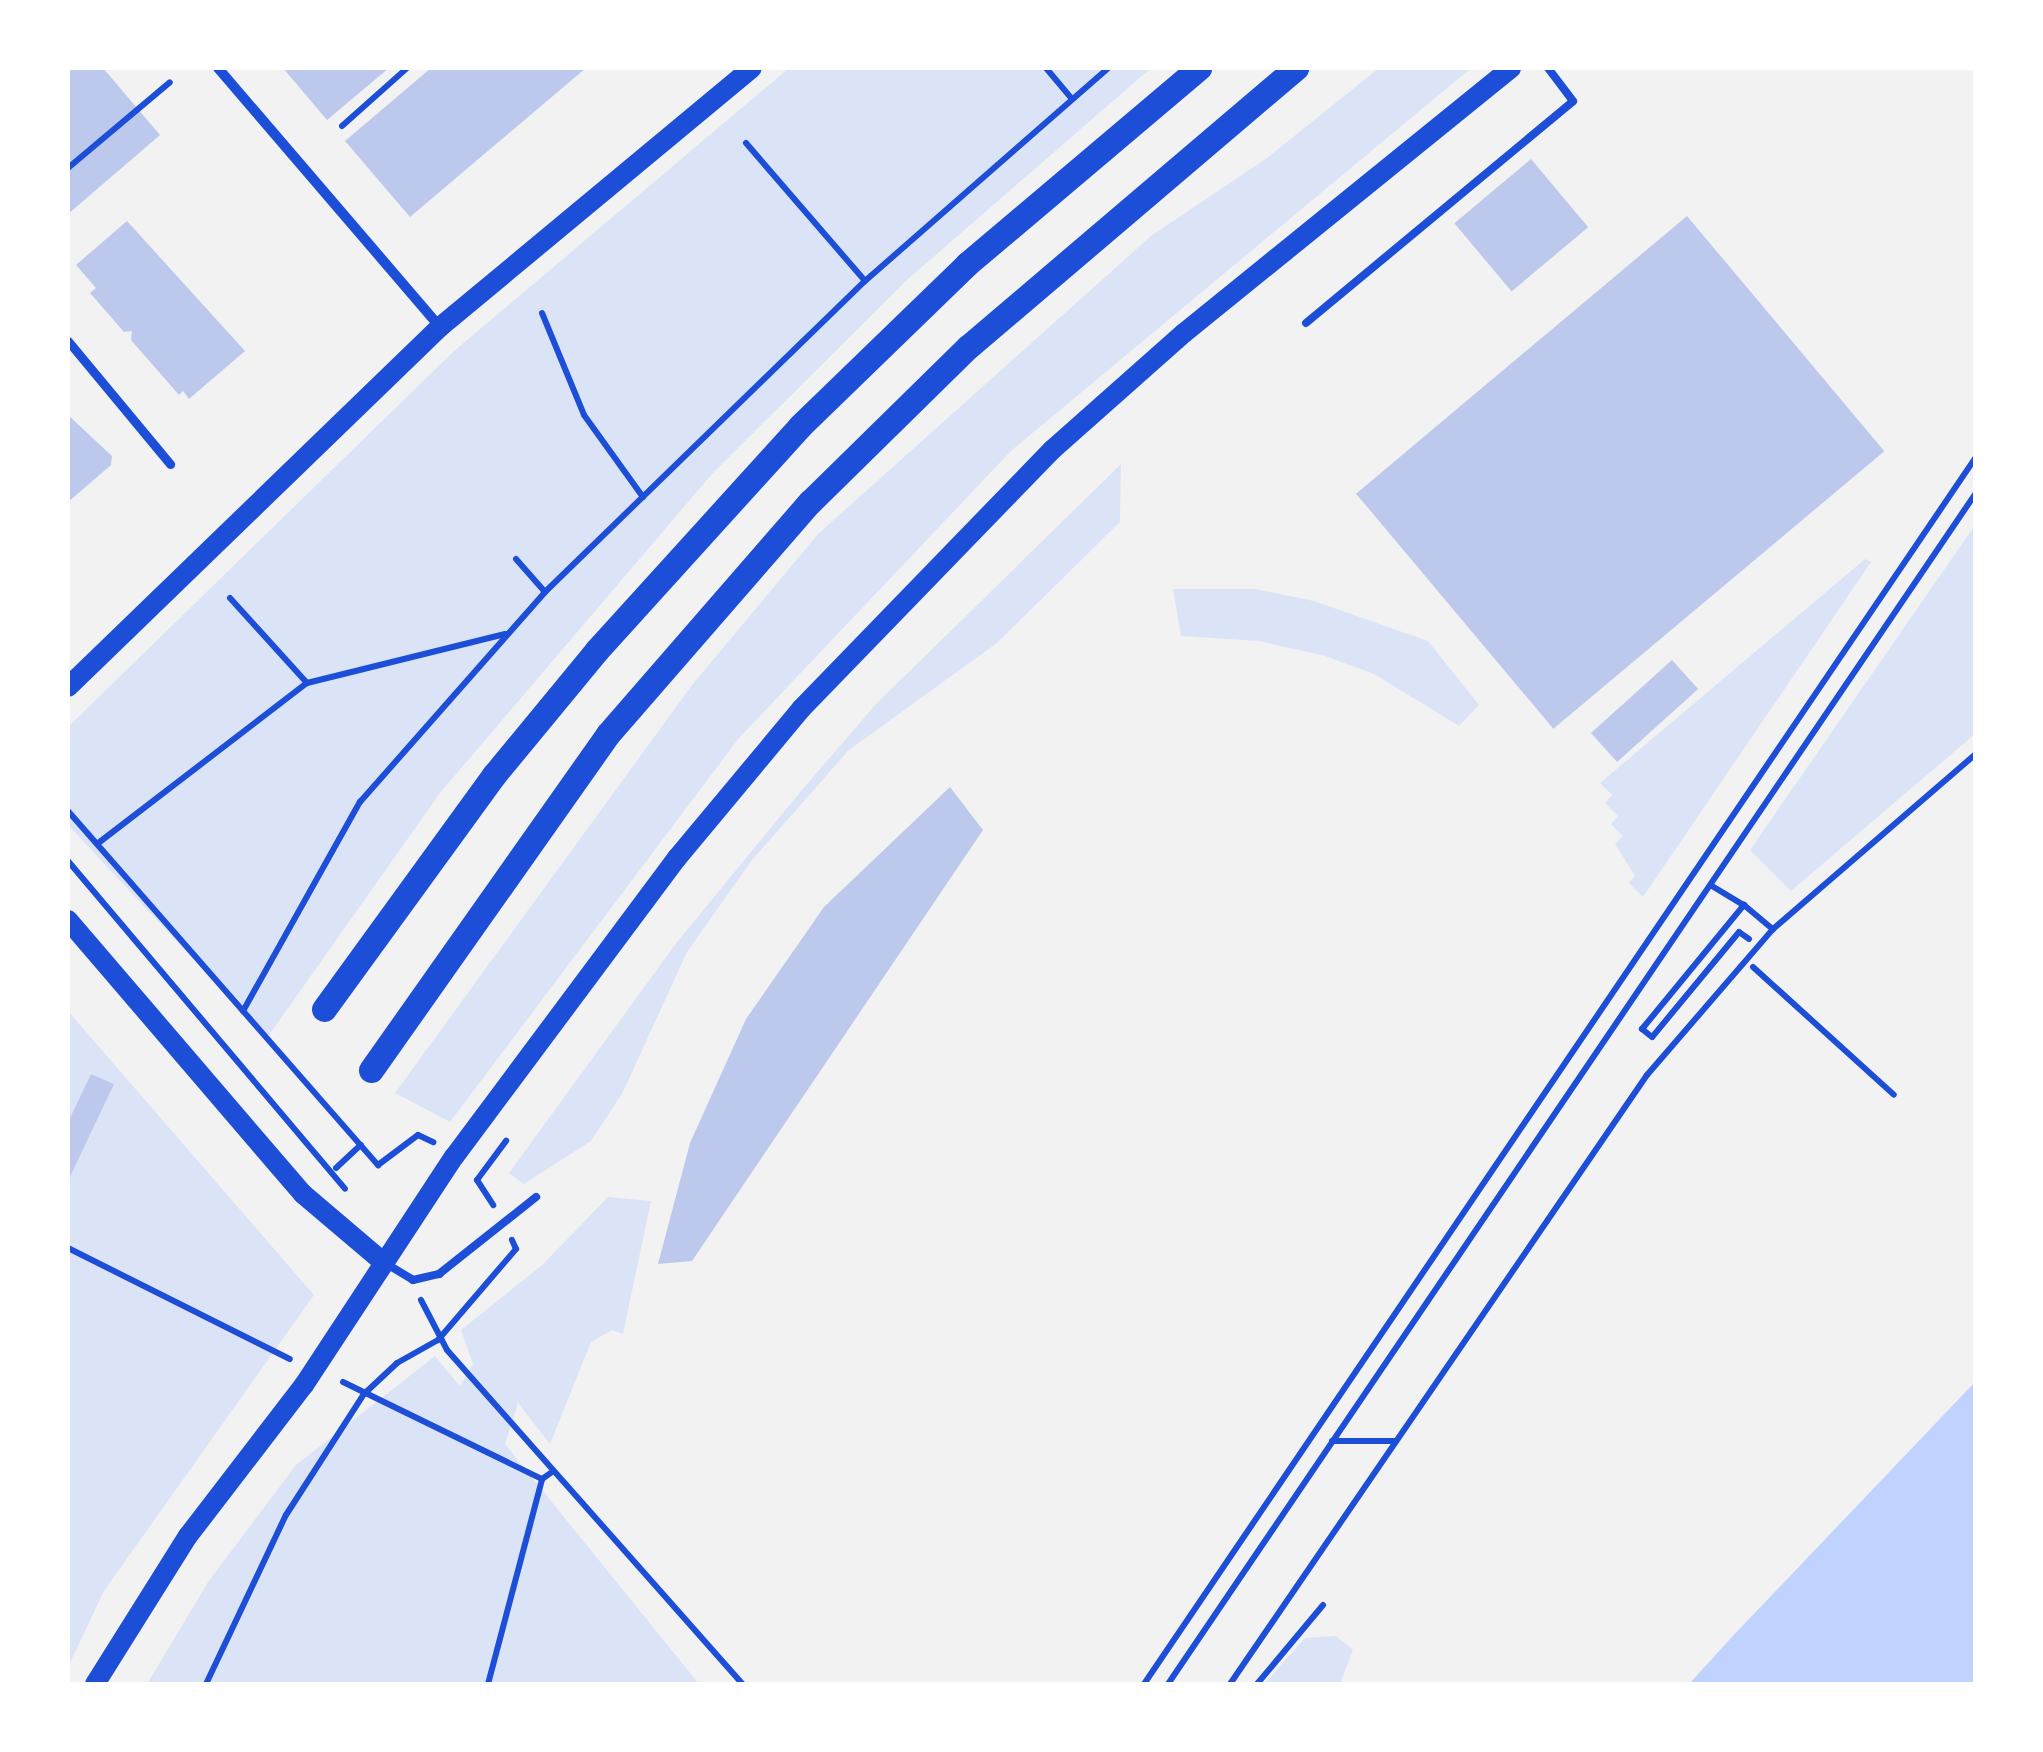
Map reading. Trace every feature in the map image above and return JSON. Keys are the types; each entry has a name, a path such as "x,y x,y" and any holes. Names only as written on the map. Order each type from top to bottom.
{"highway":[{"path":"324,1009 576,675 800,426 967,264 1199,68"},
{"path":"371,1070 608,734 810,502 968,347 1296,68"}],"main road":[{"path":"68,687 440,328 752,68"},
{"path":"94,1684 188,1536 304,1386 382,1261 677,858 888,614 1052,450 1184,333 1512,68"},
{"path":"68,920 303,1194 382,1261"}],"street":[{"path":"218,68 440,328"},
{"path":"68,341 170,464"}],"lane":[{"path":"1306,323 1574,101 1548,68"},
{"path":"382,1261 413,1280 439,1274 536,1198"}],"path":[{"path":"342,126 407,68"},
{"path":"1046,68 1072,100"},
{"path":"244,1011 360,802 545,592 865,281 1108,68"},
{"path":"68,168 170,82"},
{"path":"746,144 865,281"},
{"path":"542,313 584,416 643,497"},
{"path":"1144,1684 1976,457"},
{"path":"1168,1684 1612,1022 1712,886 1976,493"},
{"path":"516,559 545,592"},
{"path":"230,598 308,683"},
{"path":"96,844 308,683 508,634"},
{"path":"1230,1684 1658,1063 1773,929 1976,754"},
{"path":"68,811 378,1166 418,1135 436,1144"},
{"path":"68,861 356,1200"},
{"path":"1712,886 1773,929"},
{"path":"1744,906 1642,1029 1652,1038 1739,932 1748,939"},
{"path":"1753,966 1894,1095"},
{"path":"477,1180 512,1132"},
{"path":"336,1168 360,1145"},
{"path":"471,1170 493,1205"},
{"path":"206,1684 286,1515 364,1394 438,1340 516,1249 511,1237"},
{"path":"68,1248 293,1360"},
{"path":"413,1280 438,1340 744,1684"},
{"path":"343,1382 542,1479"},
{"path":"1330,1440 1396,1442"},
{"path":"488,1684 542,1479 552,1472"},
{"path":"1257,1684 1323,1605"}],"shaded area":[{"path":"789,68 1151,68 908,279 712,474 440,793 267,1038 68,825 68,727 454,351"},
{"path":"1379,68 1471,68 1012,450 739,738 450,1122 395,1093 692,685 818,534 1151,236 1267,158"},
{"path":"1121,464 1120,522 997,643 849,750 752,860 687,952 623,1092 591,1141 524,1184 509,1173 677,942 876,704"},
{"path":"1975,525 1975,734 1791,891 1750,850"},
{"path":"1865,559 1871,562 1643,897 1629,883 1635,876 1615,844 1623,836 1611,824 1618,816 1605,803 1612,795 1600,783"},
{"path":"1173,589 1255,589 1314,601 1428,641 1479,705 1459,726 1374,674 1325,656 1259,641 1181,636"},
{"path":"68,1011 314,1295 104,1591 68,1667"},
{"path":"608,1197 651,1201 623,1334 612,1330 591,1342 550,1444 518,1403 505,1444 699,1684 147,1684 208,1582 296,1465 435,1356 460,1386 473,1364 461,1330 542,1265"},
{"path":"1336,1636 1353,1650 1340,1684 1264,1684 1305,1638"}],"water":[{"path":"1975,1382 1975,1684 1689,1684 1730,1639"}],"building":[{"path":"68,68 103,68 160,135 68,214"},
{"path":"283,68 389,68 327,120"},
{"path":"431,68 586,68 410,217 345,141"},
{"path":"1531,159 1588,227 1512,291 1454,223"},
{"path":"1687,216 1884,451 1553,729 1356,494"},
{"path":"127,221 245,351 189,399 183,391 179,395 131,340 132,331 124,332 90,293 96,288 76,265"},
{"path":"68,415 112,456 111,465 68,502"},
{"path":"1672,660 1698,689 1617,762 1591,733"},
{"path":"950,787 983,830 692,1261 658,1264 690,1143 746,1019 824,907"},
{"path":"91,1074 114,1084 68,1181 68,1122"}]}
